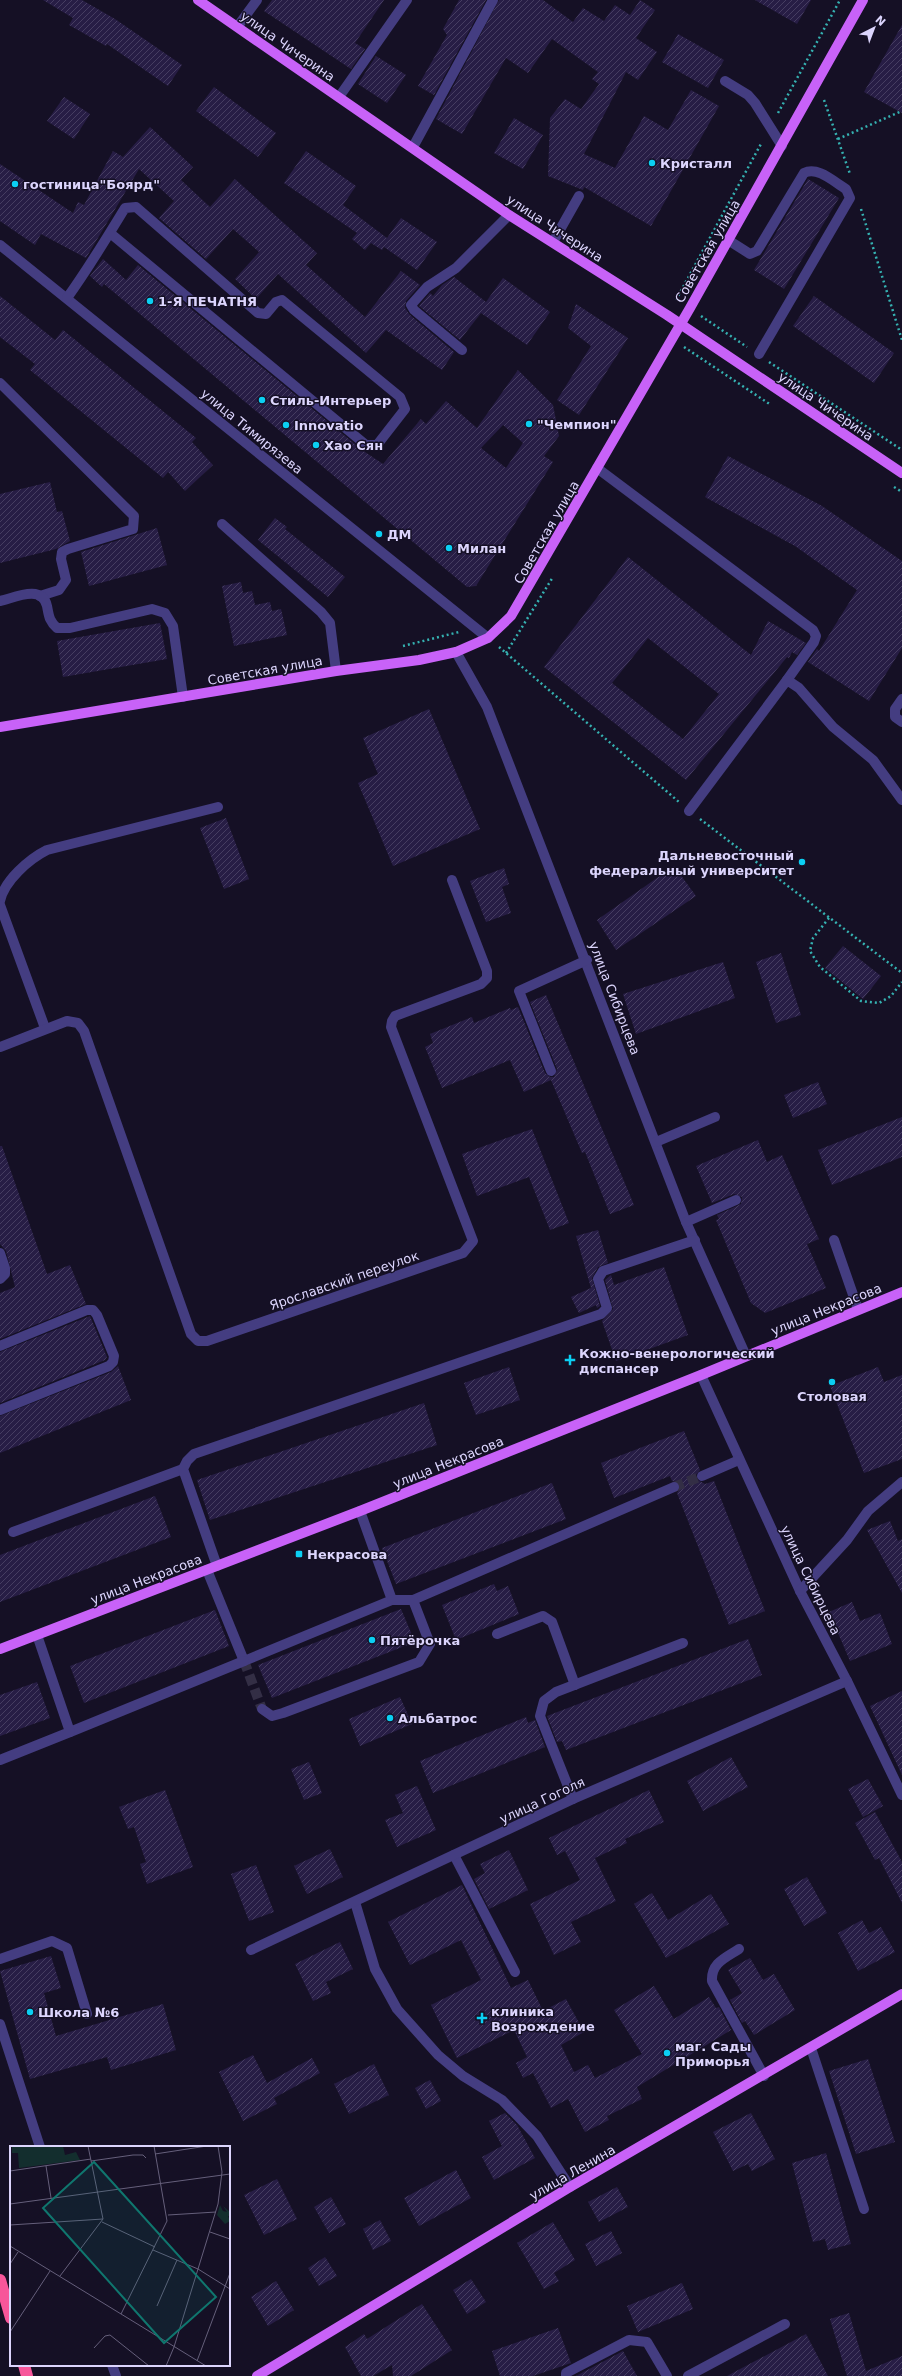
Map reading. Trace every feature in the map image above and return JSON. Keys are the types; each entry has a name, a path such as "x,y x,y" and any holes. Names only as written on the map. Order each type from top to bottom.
{"highway":[{"path":"0,2280 10,2315"},
{"path":"24,2366 27,2376"}],"main road":[{"name":"улица Чичерина","path":"198,0 238,26 339,98 413,147 509,215 680,324 902,473"},
{"name":"Советская улица","path":"0,728 336,671 419,660 456,652 488,638 512,616 690,308 863,0"},
{"name":"улица Некрасова","path":"0,1649 360,1511 701,1376 858,1309 902,1292"},
{"name":"улица Ленина","path":"257,2376 570,2187 764,2076 902,1994"}],"street":[{"path":"238,26 257,0"},
{"path":"339,98 406,0"},
{"path":"413,147 493,0"},
{"path":"725,81 748,95 782,146"},
{"path":"728,240 750,254 757,251 804,173 810,170 818,172 846,189 849,193 850,198 759,354"},
{"path":"553,242 579,196"},
{"path":"67,298 90,267 110,233 125,208 136,207 258,313 266,314 276,302 282,300 400,398 405,409 378,445 366,445 110,233"},
{"path":"462,350 411,306 427,287 456,268 509,215"},
{"name":"улица Тимирязева","path":"0,245 488,638"},
{"path":"0,383 134,516 135,522 133,529 62,552 61,559 66,580 59,590 40,596"},
{"path":"597,468 813,630 816,636 814,642 788,680 689,811"},
{"path":"222,524 321,612 330,623 336,671"},
{"path":"0,601 33,593 40,596 46,603 49,621 57,628 70,628 152,609 165,613 173,626 183,697"},
{"name":"улица Сибирцева","path":"456,652 487,707 587,960 686,1222 746,1356"},
{"path":"788,680 799,688 832,727 874,760 902,800"},
{"path":"902,699 895,709 895,717 902,722"},
{"path":"0,901 2,890 36,856 47,850 218,807"},
{"name":"Ярославский переулок","path":"0,1047 45,1028 67,1021 78,1023 84,1031 192,1334 198,1341 207,1341 463,1253 473,1241 391,1027 395,1016 481,984 487,978 487,971 452,880"},
{"path":"0,905 45,1028"},
{"path":"551,1071 519,991 587,960"},
{"path":"656,1142 715,1117"},
{"path":"686,1222 736,1200"},
{"path":"217,1566 183,1469 187,1460 194,1454 602,1314 606,1308 598,1279 603,1271 694,1240"},
{"path":"834,1240 858,1309"},
{"path":"0,1254 5,1268 5,1274 0,1279"},
{"path":"0,1346 88,1310 93,1310 97,1315 114,1356 113,1362 109,1366 0,1410"},
{"name":"улица Сибирцева","path":"701,1376 800,1591 847,1681 902,1795"},
{"path":"702,1476 739,1460"},
{"path":"13,1532 183,1469"},
{"path":"800,1591 846,1540 868,1511 902,1482"},
{"path":"0,1760 392,1600 413,1600 674,1487"},
{"path":"360,1511 392,1600"},
{"path":"207,1570 244,1661"},
{"path":"262,1709 272,1716 283,1713 419,1662 430,1644 413,1600"},
{"path":"497,1634 543,1616 552,1622 575,1685"},
{"path":"37,1635 70,1732"},
{"path":"574,1799 540,1716 544,1701 556,1692 683,1643"},
{"name":"улица Гоголя","path":"251,1950 574,1799 847,1681"},
{"path":"454,1855 515,1972"},
{"path":"355,1902 375,1969 397,2009 438,2055 463,2076 502,2100 532,2131 570,2187"},
{"path":"0,1959 52,1941 67,1948 87,2014"},
{"path":"738,1950 716,1964 711,1972 712,1981 764,2076"},
{"path":"0,2024 40,2146"},
{"path":"811,2048 864,2209"},
{"path":"688,2376 785,2324"},
{"path":"566,2376 566,2373 629,2340 647,2342 667,2376"},
{"path":"112,2366 116,2376"}],"path":[{"path":"676,300 840,0"},
{"path":"824,100 851,179"},
{"path":"838,139 902,111"},
{"path":"861,208 902,340"},
{"path":"690,308 902,450"},
{"path":"829,918 813,938 810,951 820,967 860,1001 879,1003 891,996 902,982"}],"building":[{"path":"43,0 82,0 115,19 182,65 168,86 107,44 106,46 69,25 73,18"},
{"path":"272,0 384,0 355,43 365,49 351,69 264,11"},
{"path":"459,0 486,0 434,95 418,86 447,35 443,29"},
{"path":"499,0 543,0 573,22 583,8 604,21 615,5 630,15 640,0 655,10 636,38 657,52 638,80 626,72 584,154 615,168 644,116 668,130 691,90 719,106 651,226 584,187 583,190 548,176 550,118 565,99 581,109 599,84 592,79 598,72 552,39 528,73 506,58 462,134 436,119"},
{"path":"755,0 811,0 797,24"},
{"path":"902,25 902,113 864,92"},
{"path":"678,34 724,60 708,88 662,62"},
{"path":"376,56 406,75 387,103 358,84"},
{"path":"214,87 276,133 258,157 196,111"},
{"path":"64,97 90,114 74,139 47,121"},
{"path":"514,118 543,135 523,169 494,153"},
{"path":"150,127 193,167 181,180 210,207 235,179 317,253 306,265 365,317 401,271 420,285 406,301 405,308 410,315 454,352 442,370 386,330 366,353 278,274 256,299 235,279 259,252 233,229 206,259 159,218 174,201 139,169 86,258 41,234 35,245 0,221 0,164 73,213 78,202 84,205 113,151 123,157"},
{"path":"306,151 356,186 343,205 387,238 401,218 437,242 417,270 384,247 382,250 371,243 365,250 352,239 357,233 284,183"},
{"path":"808,179 839,198 784,289 754,270"},
{"path":"103,259 126,280 138,265 362,450 383,464 421,419 426,424 446,401 477,428 518,370 553,405 559,436 544,456 553,462 476,586 467,587 104,284 102,287 90,276","holes":["503,425 523,443 506,468 481,448"]},
{"path":"454,277 486,302 503,278 550,312 527,345 481,313 460,340 419,306 430,293 433,296 442,285"},
{"path":"0,296 55,340 63,330 196,438 192,442 213,465 185,491 168,472 163,478 30,370 35,364 0,337"},
{"path":"814,296 894,353 874,383 793,326"},
{"path":"576,304 628,338 579,415 557,400 591,346 568,328"},
{"path":"728,456 822,506 902,561 902,648 869,701 808,662 817,649 819,651 857,590 795,546 705,497"},
{"path":"50,482 57,512 62,511 70,541 56,549 0,563 0,494"},
{"path":"275,518 287,527 285,529 345,577 328,597 258,540"},
{"path":"157,528 167,565 89,586 81,552"},
{"path":"628,557 751,655 768,621 806,643 797,655 792,652 789,658 787,657 686,780 544,667","holes":["648,638 719,694 683,739 612,683"]},
{"path":"241,582 243,593 252,591 255,605 270,602 272,611 281,609 287,635 234,646 222,586"},
{"path":"160,623 167,659 63,677 57,641"},
{"path":"429,709 480,829 393,866 358,783 378,774 363,738"},
{"path":"226,818 249,879 224,889 200,828"},
{"path":"674,866 696,896 616,950 597,920"},
{"path":"504,868 509,884 502,887 511,913 486,922 470,881"},
{"path":"843,946 881,976 863,999 825,968"},
{"path":"781,953 801,1015 776,1023 756,962"},
{"path":"723,962 735,998 636,1034 623,994"},
{"path":"546,995 634,1205 610,1214 585,1152 582,1153 551,1080 524,1092 510,1060 442,1088 425,1047 433,1043 430,1034 472,1017 474,1023 510,1008 511,1010 518,1007 545,1073 550,1077 554,1077 557,1069 530,1002"},
{"path":"818,1082 827,1104 793,1118 784,1095"},
{"path":"902,1117 902,1157 832,1185 818,1150"},
{"path":"532,1129 569,1223 550,1230 529,1177 477,1196 462,1154"},
{"path":"758,1140 767,1162 782,1155 819,1239 807,1244 826,1288 765,1313 751,1303 716,1220 719,1219 717,1215 741,1204 742,1197 734,1194 712,1203 696,1166"},
{"path":"0,1146 2,1146 47,1274 70,1265 86,1304 0,1339 0,1293 15,1287 6,1251 0,1244"},
{"path":"598,1230 608,1263 598,1267 592,1278 600,1306 597,1308 596,1305 579,1313 571,1297 591,1288 576,1236"},
{"path":"664,1267 688,1335 616,1361 602,1321 613,1309 605,1280 611,1275 614,1285"},
{"path":"90,1316 107,1357 105,1360 0,1403 0,1352"},
{"path":"118,1366 131,1400 0,1453 0,1416 111,1372"},
{"path":"509,1367 520,1400 476,1415 464,1383"},
{"path":"878,1367 884,1382 902,1375 902,1459 864,1473 830,1386"},
{"path":"424,1403 437,1445 210,1520 197,1480"},
{"path":"684,1431 700,1470 696,1475 696,1479 705,1484 714,1481 765,1611 729,1625 677,1493 680,1488 678,1482 672,1481 670,1476 614,1498 601,1463"},
{"path":"552,1483 566,1519 396,1584 382,1548"},
{"path":"155,1496 171,1537 0,1602 0,1555"},
{"path":"890,1521 898,1541 902,1539 902,1593 867,1530"},
{"path":"494,1584 497,1591 508,1586 519,1614 456,1640 442,1605"},
{"path":"852,1602 860,1621 880,1613 892,1644 850,1661 829,1612"},
{"path":"401,1609 415,1642 272,1698 258,1665"},
{"path":"215,1610 229,1646 84,1703 70,1666"},
{"path":"748,1639 762,1675 566,1750 562,1741 557,1742 547,1716"},
{"path":"37,1682 50,1718 0,1736 0,1695"},
{"path":"902,1691 902,1775 870,1706"},
{"path":"400,1697 412,1724 360,1746 349,1719"},
{"path":"526,1717 528,1723 535,1720 545,1747 433,1793 420,1761"},
{"path":"731,1757 748,1787 703,1811 687,1781"},
{"path":"309,1762 322,1793 304,1800 291,1769"},
{"path":"868,1779 883,1806 863,1817 848,1789"},
{"path":"417,1786 436,1830 397,1847 385,1820 403,1813 395,1795"},
{"path":"165,1790 193,1867 147,1884 140,1864 146,1862 134,1827 128,1829 119,1807"},
{"path":"649,1790 664,1822 625,1839 627,1843 595,1858 616,1901 571,1922 581,1942 554,1955 530,1904 580,1880 565,1851 557,1855 549,1838"},
{"path":"875,1812 902,1862 902,1903 879,1858 875,1860 855,1823"},
{"path":"330,1849 343,1877 307,1894 294,1866"},
{"path":"509,1850 528,1890 489,1909 474,1879 485,1873 480,1864"},
{"path":"256,1865 274,1912 249,1921 231,1874"},
{"path":"807,1877 827,1913 804,1926 784,1889"},
{"path":"462,1885 511,1988 528,1980 543,2011 566,1999 584,2032 561,2045 574,2072 588,2065 595,2078 642,2054 614,2010 654,1986 674,2019 709,1997 716,2008 719,2007 731,2030 637,2087 642,2099 607,2116 609,2120 585,2132 568,2099 551,2108 533,2073 523,2078 516,2063 527,2057 514,2030 457,2058 431,2005 481,1980 461,1940 410,1965 388,1922"},
{"path":"652,1893 668,1920 711,1894 729,1924 666,1958 634,1904"},
{"path":"862,1920 869,1933 881,1927 895,1952 858,1971 838,1933"},
{"path":"340,1942 353,1969 326,1982 331,1993 313,2001 295,1964"},
{"path":"51,1956 61,1988 44,1993 56,2036 163,2004 176,2050 111,2070 107,2057 30,2079 0,1971"},
{"path":"750,1958 763,1980 774,1974 795,2010 754,2035 745,2021 742,2023 730,2000 742,1993 728,1970"},
{"path":"253,2055 267,2083 312,2058 320,2073 274,2098 277,2104 243,2121 219,2072"},
{"path":"868,2059 895,2142 856,2154 829,2071"},
{"path":"374,2064 389,2095 349,2114 334,2084"},
{"path":"430,2080 441,2101 426,2109 415,2088"},
{"path":"505,2113 517,2125 535,2158 494,2180 482,2157 502,2146 489,2121"},
{"path":"751,2113 775,2159 752,2171 748,2164 733,2171 713,2132"},
{"path":"826,2153 851,2244 828,2250 825,2239 813,2242 792,2163"},
{"path":"456,2170 471,2198 419,2226 404,2198"},
{"path":"277,2179 297,2219 264,2235 244,2195"},
{"path":"617,2187 628,2207 599,2222 588,2202"},
{"path":"331,2197 346,2224 329,2233 314,2207"},
{"path":"380,2220 391,2241 373,2250 363,2229"},
{"path":"553,2222 575,2260 554,2273 559,2281 544,2289 517,2243"},
{"path":"611,2231 622,2253 596,2266 585,2244"},
{"path":"325,2257 337,2276 319,2286 308,2268"},
{"path":"471,2279 486,2302 467,2314 453,2290"},
{"path":"276,2281 294,2310 268,2326 251,2297"},
{"path":"682,2283 693,2309 638,2332 627,2306"},
{"path":"422,2304 452,2350 411,2376 393,2376 392,2365 373,2376 361,2376 345,2347 364,2334 367,2339"},
{"path":"849,2313 866,2371 902,2356 902,2376 847,2376 830,2319"},
{"path":"558,2328 571,2363 533,2376 500,2376 492,2351"},
{"path":"806,2334 828,2376 727,2376"},
{"path":"623,2351 637,2376 576,2376"}],"tunnel":[{"path":"674,1487 702,1476"},
{"path":"244,1661 262,1709"}],"place":[{"name":"Кристалл","path":"652,163"},
{"name":"гостиница\"Боярд\"","path":"15,184"},
{"name":"1-Я ПЕЧАТНЯ","path":"150,301"},
{"name":"Стиль-Интерьер","path":"262,400"},
{"name":"\"Чемпион\"","path":"529,424"},
{"name":"Innovatio","path":"286,425"},
{"name":"Хао Сян","path":"316,445"},
{"name":"ДМ","path":"379,534"},
{"name":"Милан","path":"449,548"},
{"name":"Дальневосточный федеральный университет","path":"802,862"},
{"name":"Кожно-венерологический диспансер","path":"570,1360"},
{"name":"Столовая","path":"832,1382"},
{"name":"Некрасова","path":"299,1554"},
{"name":"Пятёрочка","path":"372,1640"},
{"name":"Альбатрос","path":"390,1718"},
{"name":"Школа №6","path":"30,2012"},
{"name":"клиника Возрождение","path":"482,2018"},
{"name":"маг. Сады Приморья","path":"667,2053"}]}
